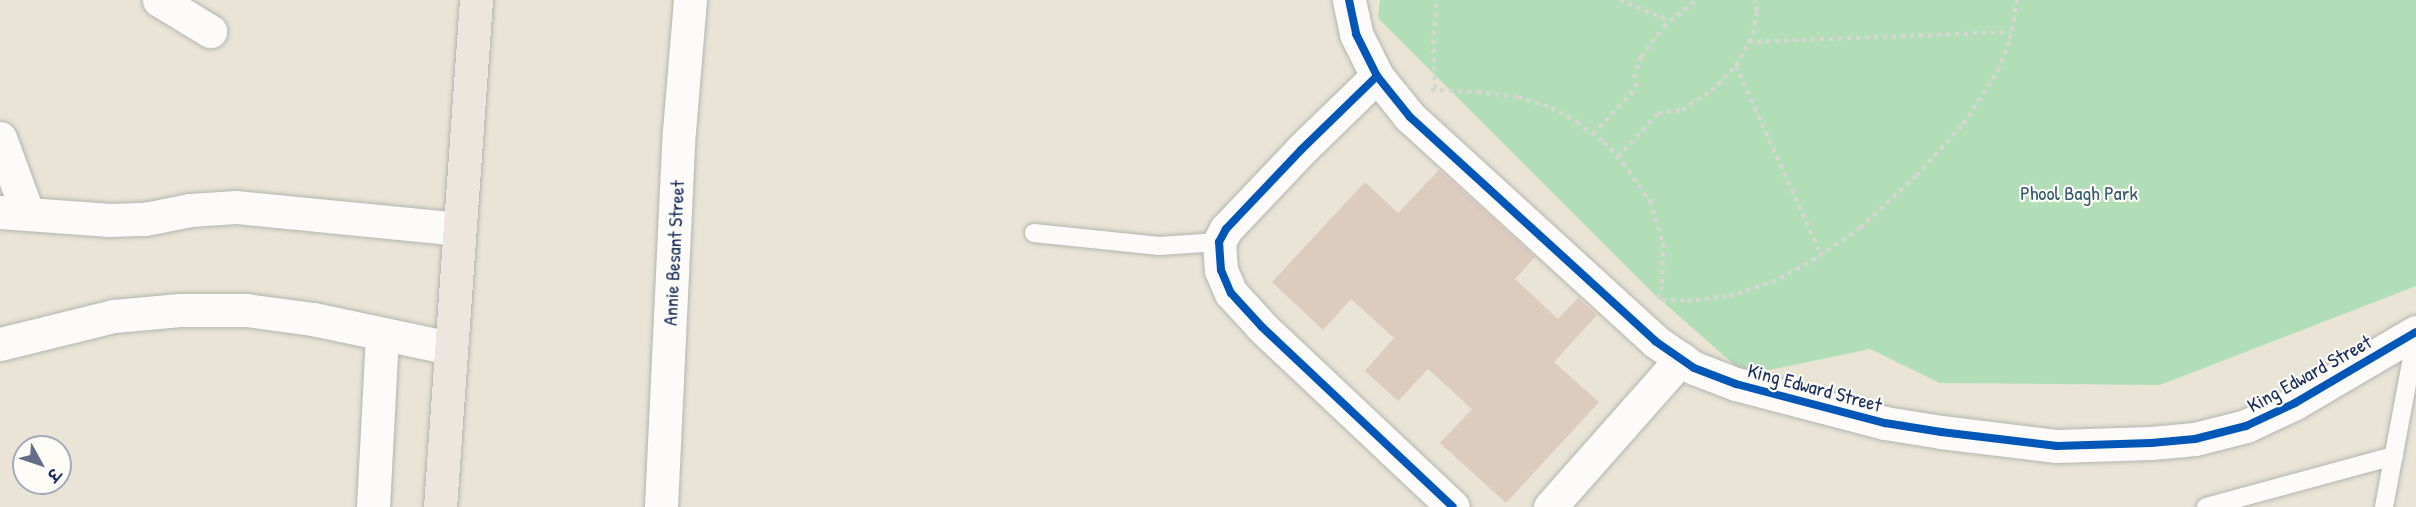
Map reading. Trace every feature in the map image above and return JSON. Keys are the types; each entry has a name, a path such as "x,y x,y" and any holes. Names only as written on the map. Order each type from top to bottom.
{"main road":[{"path":"440,507 476,0"}],"street":[{"path":"159,0 210,31"},
{"name":"Annie Besant Street","path":"661,507 680,131 690,0"},
{"name":"King Edward Street","path":"1349,0 1356,34 1385,87 1410,117 1649,335 1694,368 1736,384 1885,423 2056,446 2151,444 2195,439 2246,426 2295,403 2416,334"},
{"path":"1385,87 1252,201 1226,229 1219,242 1221,270 1231,293 1262,327 1454,507"},
{"path":"0,138 14,213 145,219 190,210 236,207 459,229"},
{"path":"0,344 114,316 180,310 246,310 313,319 451,348"},
{"path":"373,507 382,334"},
{"path":"1550,507 1681,359"}],"lane":[{"path":"1034,233 1159,246 1219,242"},
{"path":"2384,507 2416,334"},
{"path":"2206,507 2394,456"}],"path":[{"path":"1435,89 1433,44 1437,0"},
{"path":"1620,0 1670,21"},
{"path":"1593,134 1637,87 1634,78 1641,57 1670,21 1697,0"},
{"path":"1618,157 1658,113 1682,110 1711,91 1736,66 1753,34 1757,11 1754,0"},
{"path":"1658,300 1686,301 1729,296 1772,282 1821,255 1860,228 1916,176 1963,124 1998,71 2011,32 2018,0"},
{"path":"1749,42 2011,32"},
{"path":"1736,66 1821,255"},
{"path":"1385,87 1518,97 1551,108 1577,122 1618,157 1650,201 1663,243 1662,286 1649,335"}],"green space":[{"name":"Phool Bagh Park","path":"1380,0 2416,0 2416,286 2160,385 1940,383 1870,349 1746,375 1655,295 1378,18"}],"building":[{"path":"1439,170 1535,257 1515,279 1558,319 1578,298 1597,315 1554,362 1599,402 1506,503 1440,443 1472,409 1428,369 1398,401 1365,371 1394,338 1351,299 1323,330 1272,282 1365,182 1398,213"}],"cycle path":[{"path":"1349,0 1356,34 1377,76 1410,117 1655,341 1694,368 1736,384 1885,423 1941,432 2057,446 2151,443 2195,439 2246,426 2295,403 2416,332"},
{"path":"1377,76 1301,150 1226,229 1219,242 1221,270 1231,293 1262,327 1453,507"}]}
